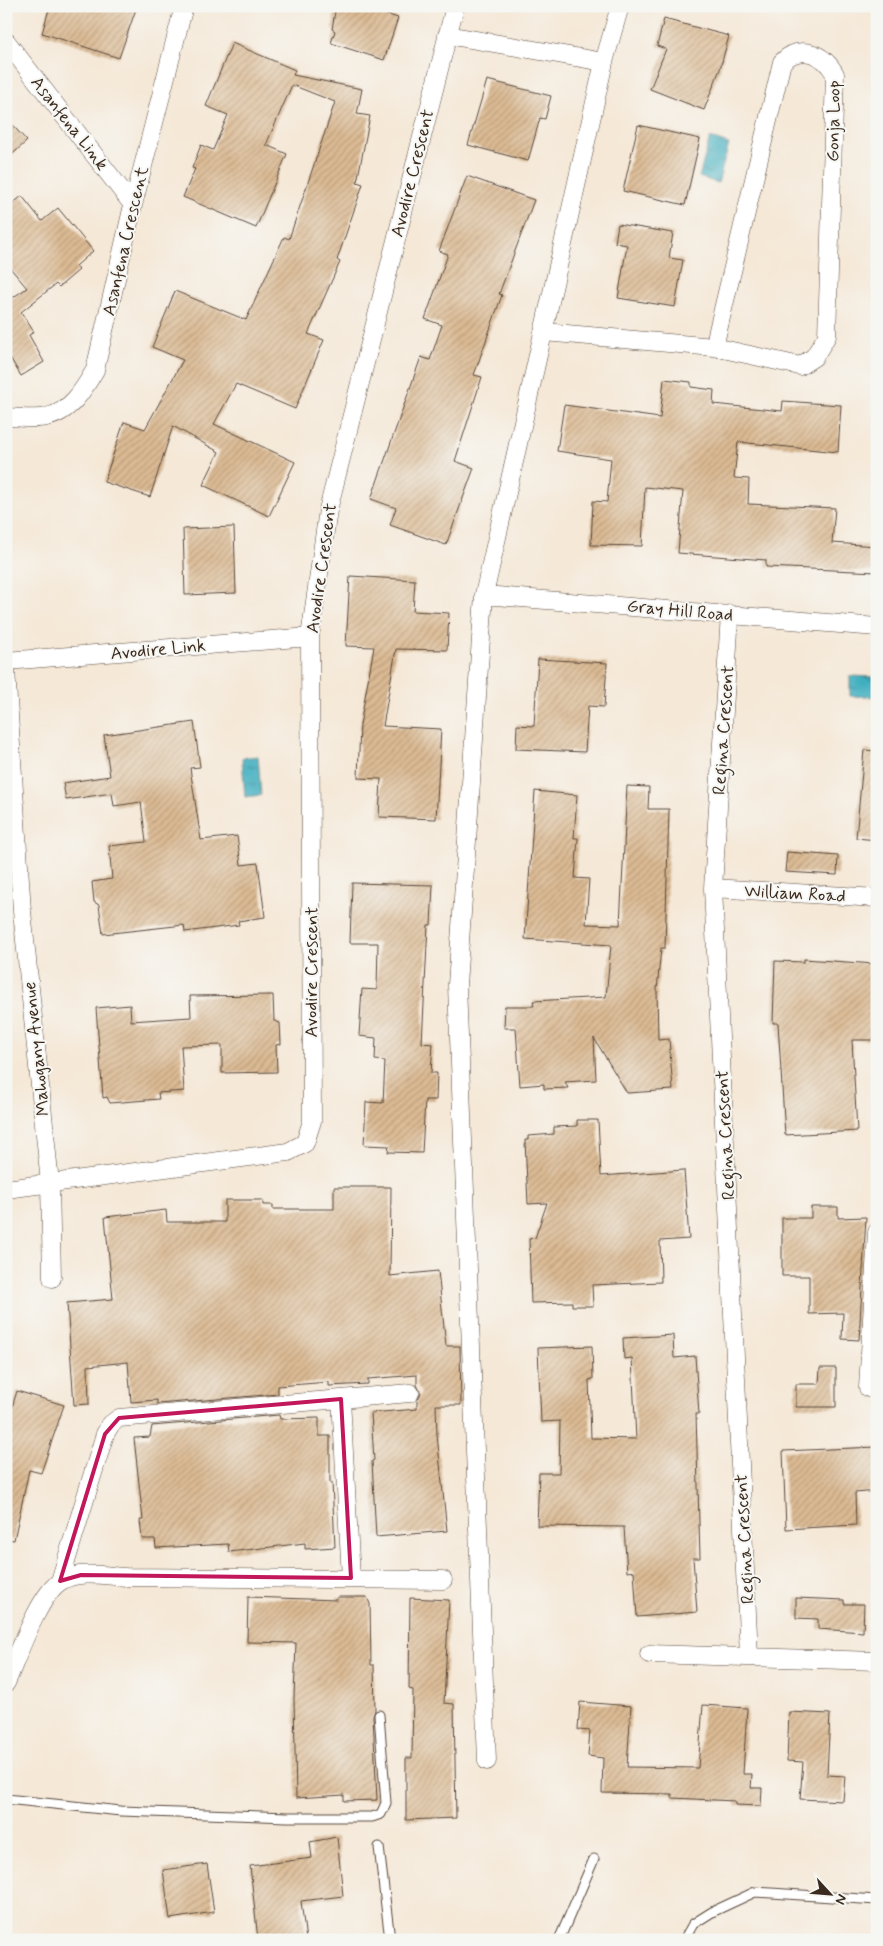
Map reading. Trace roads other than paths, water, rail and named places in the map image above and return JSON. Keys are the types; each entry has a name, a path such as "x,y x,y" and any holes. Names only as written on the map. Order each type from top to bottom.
{"street":[{"name":"Asanfena Crescent","path":"6,417 46,418 70,405 81,393 95,370 133,205 184,6"},
{"name":"Avodire Crescent","path":"50,1184 288,1152 304,1143 312,1121 310,636 328,510 455,6"},
{"path":"487,1761 458,985 484,595 604,62 620,6"},
{"path":"447,35 604,62"},
{"name":"Asanfena Link","path":"6,41 133,205"},
{"name":"Gonja Loop","path":"544,332 714,347 800,366 814,357 827,336 835,74 828,61 813,54 799,52 789,54 782,62 714,347"},
{"name":"Gray Hill Road","path":"484,595 877,627"},
{"name":"Regina Crescent","path":"730,614 713,888 750,1656"},
{"name":"Avodire Link","path":"6,661 310,636"},
{"name":"Mahogany Avenue","path":"6,670 14,912 50,1184 52,1278"},
{"name":"William Road","path":"713,888 877,898"},
{"path":"6,1189 50,1184"},
{"path":"868,1388 877,1232"},
{"path":"6,1683 40,1605 60,1581 106,1434 111,1424 119,1418 410,1393"},
{"path":"341,1399 351,1578"},
{"path":"60,1581 81,1575 444,1580"},
{"path":"649,1654 877,1661"}],"lane":[{"path":"6,1799 121,1811 287,1817 372,1817 382,1814 386,1803 379,1715"},
{"path":"379,1847 390,1940"},
{"path":"559,1940 594,1859"},
{"path":"684,1940 693,1924 712,1912 755,1892 877,1900"}],"water":[{"path":"710,138 729,144 718,183 699,177"},
{"path":"850,676 877,677 877,697 850,696"},
{"path":"258,756 261,795 245,797 242,758"}]}
